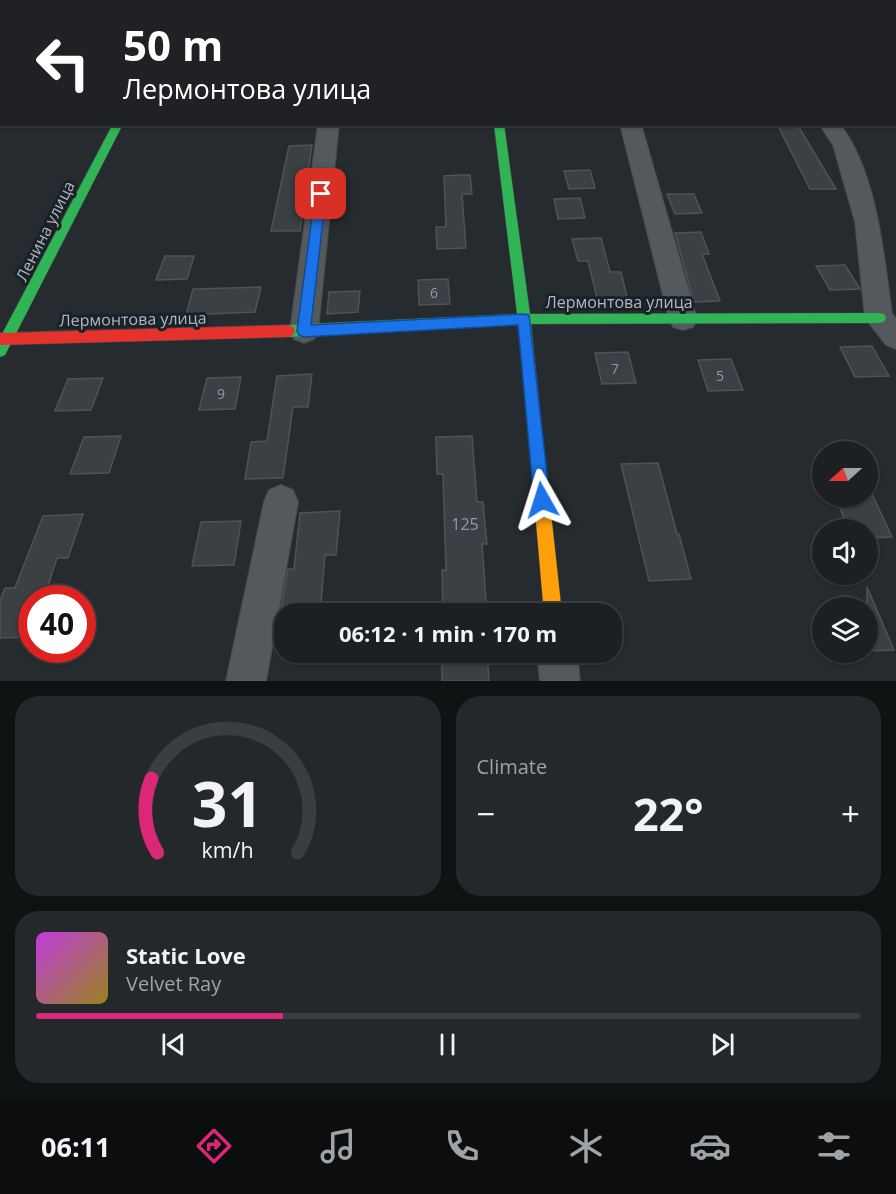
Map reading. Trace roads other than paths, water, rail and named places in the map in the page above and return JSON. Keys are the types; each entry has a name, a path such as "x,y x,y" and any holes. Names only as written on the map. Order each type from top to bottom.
{"street":[{"name":"Ленина улица","path":"0,351 4,339 117,126"},
{"path":"304,331 329,126"},
{"path":"499,126 524,319 552,603"},
{"path":"631,126 683,319"},
{"path":"830,126 844,144 867,222 879,318 896,337"},
{"name":"Лермонтова улица","path":"4,339 304,331 524,319 879,318"},
{"path":"246,681 280,502"},
{"path":"558,663 560,681"}]}
